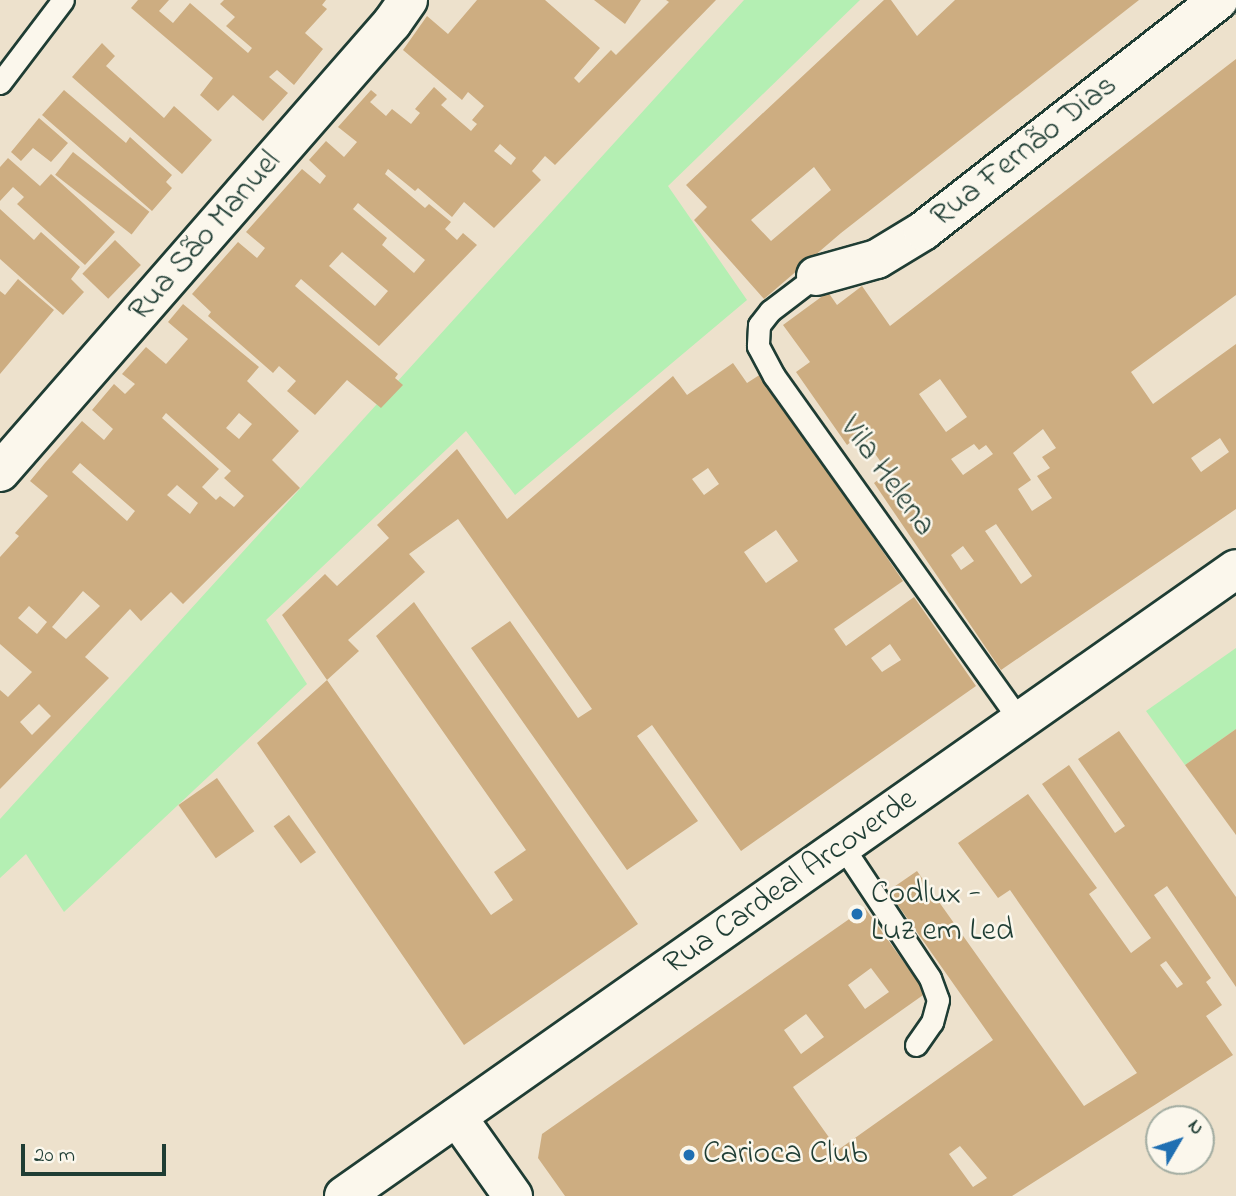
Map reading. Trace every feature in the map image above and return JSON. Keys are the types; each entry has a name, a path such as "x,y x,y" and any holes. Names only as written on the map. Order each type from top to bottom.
{"street":[{"name":"Rua São Manuel","path":"0,472 392,23 408,0"},
{"name":"Rua Fernão Dias","path":"816,276 877,259 923,232 1219,0"},
{"name":"Rua Cardeal Arcoverde","path":"344,1196 1236,569"},
{"path":"457,1117 513,1196"}],"lane":[{"path":"0,83 63,0"},
{"name":"Vila Helena","path":"816,276 770,311 759,325 758,346 774,376 1020,722"},
{"path":"843,847 930,978 938,1000 932,1022 916,1045"}],"green space":[{"path":"744,0 860,0 668,186 747,300 515,495 466,431 266,620 307,684 64,912 26,854 0,878 0,819"},
{"path":"1236,648 1236,729 1185,765 1146,711"}],"building":[{"path":"138,0 169,0 159,11 173,23 190,3 248,53 252,48 226,26 235,17 220,4 224,0 326,0 322,5 327,9 305,33 323,49 294,85 277,70 269,77 288,93 263,121 233,95 218,111 200,95 213,78 131,8"},
{"path":"477,0 545,0 600,48 574,78 579,83 611,50 616,55 669,2 666,0 716,0 555,165 545,156 532,171 541,180 494,228 464,202 452,217 418,188 415,191 388,169 385,174 425,208 429,204 451,222 445,229 457,240 463,233 477,245 379,346 301,279 295,286 398,374 395,378 403,385 381,408 347,380 315,415 287,391 296,381 279,366 273,373 208,316 211,312 192,294 238,242 257,258 265,248 246,232 302,169 320,184 326,176 309,160 326,141 344,157 357,142 338,127 371,90 377,95 370,102 386,116 392,109 411,124 420,113 415,109 434,87 447,99 441,105 471,131 477,124 472,120 484,106 468,92 462,100 403,50 427,16 448,34","holes":["500,144 516,158 511,165 494,151","358,203 425,260 414,273 382,245 387,238 353,209","342,252 388,291 375,306 329,266"]},
{"path":"594,0 641,0 625,24"},
{"path":"884,0 891,0 917,36 955,0 1139,0 841,233 764,299 694,220 707,207 686,185","holes":["814,167 831,190 771,241 751,220"]},
{"path":"102,43 115,56 106,66 164,118 174,106 212,140 182,174 72,77"},
{"path":"1236,59 1236,295 1131,372 1153,404 1236,344 1236,509 1001,670 874,483 888,472 861,434 847,445 796,372 810,362 783,325 828,292 837,305 862,286 890,326","holes":["940,379 967,417 946,432 919,394","1043,429 1056,448 1042,457 1050,468 1037,476 1052,498 1032,511 1018,489 1031,480 1013,453","1220,438 1229,452 1201,472 1191,458","974,444 979,450 986,445 993,454 963,475 951,459","996,524 1032,576 1021,584 985,531","963,546 974,561 961,570 951,555"]},
{"path":"64,90 126,143 130,137 172,175 166,182 172,188 152,211 42,115"},
{"path":"39,118 68,143 51,162 33,148 21,161 11,152"},
{"path":"73,152 149,212 132,235 55,175"},
{"path":"8,158 40,186 51,174 115,232 85,265 17,204 24,197 13,187 0,201 0,167"},
{"path":"0,209 34,240 41,232 80,267 71,279 84,292 63,315 0,259"},
{"path":"115,240 141,265 108,299 82,274"},
{"path":"18,279 54,310 0,374 0,291 5,295"},
{"path":"183,304 259,367 247,381 299,431 272,460 300,488 183,604 171,592 141,621 130,609 85,657 109,678 0,789 0,690 8,697 32,672 0,644 0,557 19,536 15,533 48,496 30,481 45,463 82,421 104,440 113,429 92,410 114,384 125,394 135,384 122,374 146,347 166,364 188,339 168,322","holes":["166,413 231,471 224,478 244,496 234,507 220,496 216,500 202,487 219,469 162,418","239,413 252,424 239,439 226,428","80,463 135,511 127,521 72,472","177,485 198,503 190,514 167,495","83,591 100,606 66,639 52,627","29,606 47,622 37,634 18,618","39,704 51,716 32,735 20,722"]},
{"path":"733,363 747,383 761,374 903,581 834,629 846,646 914,597 976,686 741,851 652,725 637,736 698,821 627,870 471,648 510,621 578,718 592,709 458,519 409,554 425,572 348,640 359,651 327,680 282,615 325,574 337,586 389,538 377,525 457,449 507,519 673,376 687,395","holes":["708,468 719,484 704,495 692,479","776,530 798,561 766,583 744,552","890,644 901,660 882,672 871,658"]},
{"path":"414,602 638,924 464,1045 257,743 327,680 491,915 513,900 494,872 526,850 376,636"},
{"path":"1236,729 1236,835 1185,765"},
{"path":"1119,731 1236,897 1236,987 1167,886 1154,895 1211,978 1206,982 1222,1005 1206,1016 1233,1055 1155,1105 1145,1105 1145,1111 1012,1196 565,1196 538,1158 542,1134 865,908 926,993 793,1087 838,1150 993,1040 888,891 917,871 1084,1106 1137,1073 1010,890 998,898 958,843 1028,794 1097,888 1089,894 1131,953 1151,938 1042,784 1069,765 1115,833 1125,826 1078,759","holes":["1166,961 1183,984 1177,988 1160,965","871,968 889,992 865,1009 848,985","806,1014 824,1037 801,1054 784,1030","960,1146 987,1178 973,1187 949,1154"]},
{"path":"217,778 254,831 216,858 178,805"},
{"path":"289,815 316,852 301,863 274,826"}],"place":[{"name":"Codlux - Luz em Led","path":"857,914"},
{"name":"Carioca Club","path":"689,1155"}]}
